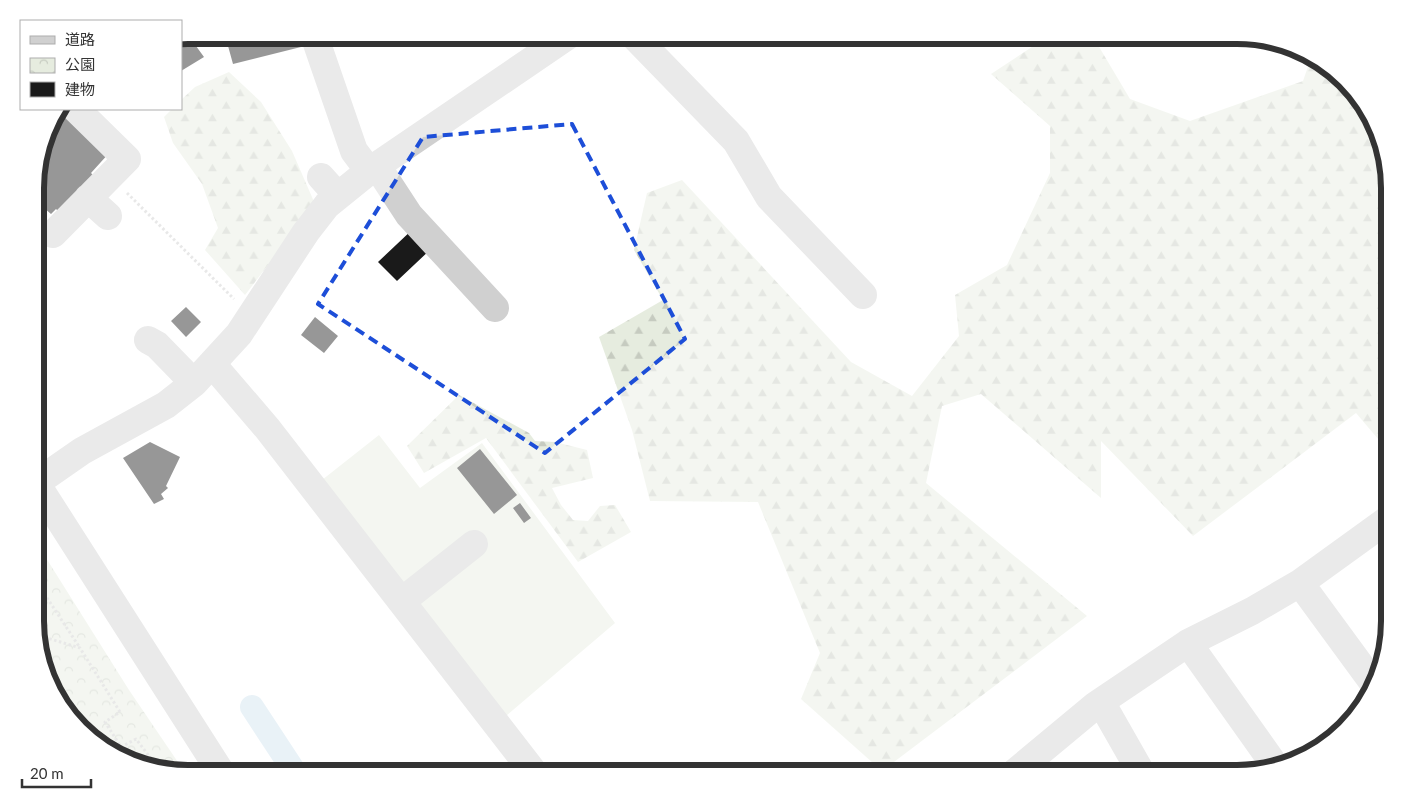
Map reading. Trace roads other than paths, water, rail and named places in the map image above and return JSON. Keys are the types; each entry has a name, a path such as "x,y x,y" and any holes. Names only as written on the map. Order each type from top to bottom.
{"street":[{"path":"317,44 354,151 372,168 409,215 495,308"},
{"path":"44,477 82,451 166,405 203,374 239,334 306,232 327,205 330,187 372,168 556,44"},
{"path":"642,44 736,141 769,197 863,295"},
{"path":"52,233 127,159 77,110"},
{"path":"88,198 108,216"},
{"path":"148,340 203,374 267,428 415,598 499,707 530,765"},
{"path":"44,496 216,765"},
{"path":"1025,765 1101,702 1188,643 1252,611 1300,583 1381,524"},
{"path":"415,598 474,544"},
{"path":"1300,583 1369,678"},
{"path":"1188,643 1272,761"},
{"path":"1101,702 1137,765"}],"waterway":[{"path":"252,707 290,765"}]}
